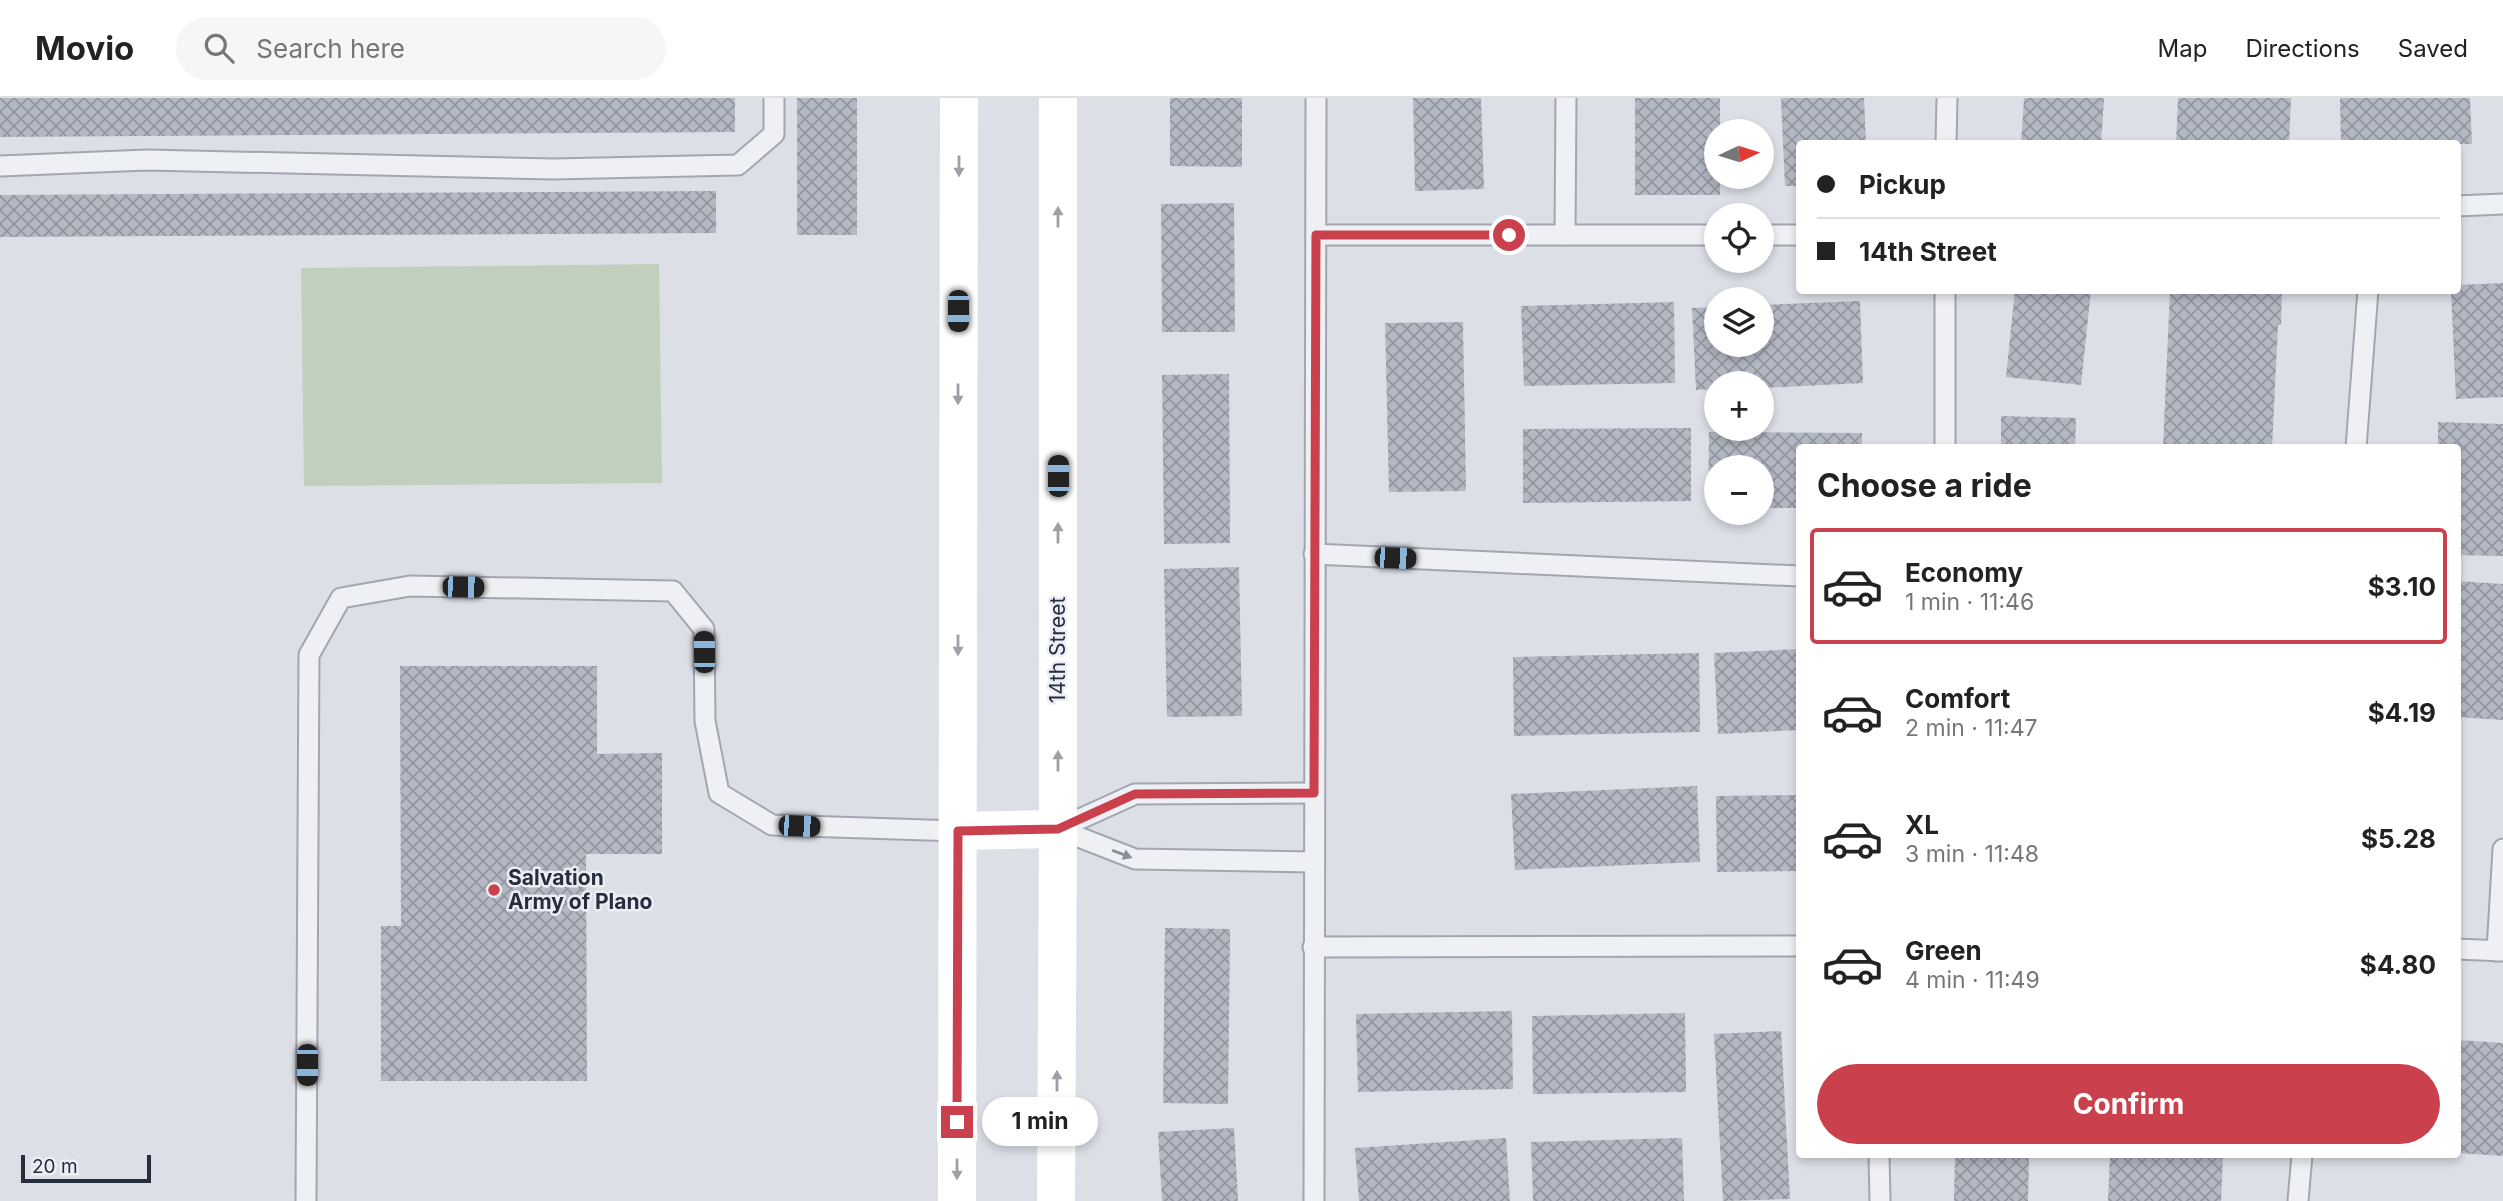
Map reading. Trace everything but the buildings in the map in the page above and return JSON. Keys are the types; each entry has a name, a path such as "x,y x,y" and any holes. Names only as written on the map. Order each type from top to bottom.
{"main road":[{"path":"957,1201 959,98"},
{"name":"14th Street","path":"1056,1201 1058,98"},
{"path":"958,831 1058,829"}],"lane":[{"path":"0,166 146,160 553,169 738,165 774,134 774,98"},
{"path":"1314,1201 1316,98"},
{"path":"1565,235 1566,98"},
{"path":"1946,140 1947,98"},
{"path":"2461,206 2503,204"},
{"path":"1316,235 1704,235"},
{"path":"1774,235 1796,235"},
{"path":"1945,294 1945,444"},
{"path":"2356,444 2368,294"},
{"path":"1314,554 1796,576"},
{"path":"306,1201 309,655 341,598 410,586 673,591 704,629 705,720 719,793 772,825 958,831"},
{"path":"1058,829 1135,794 1314,793"},
{"path":"1058,829 1135,859 1313,862"},
{"path":"2461,948 2500,951 2503,849"},
{"path":"1313,947 1796,946"},
{"path":"1879,1158 1880,1201"},
{"path":"2298,1201 2302,1158"}],"green space":[{"path":"659,264 662,483 304,486 301,268"}],"place":[{"name":"Salvation Army of Plano","path":"494,890"}],"route":[{"path":"957,1122 958,831 1058,829 1135,794 1314,793 1316,235 1509,235"}]}
